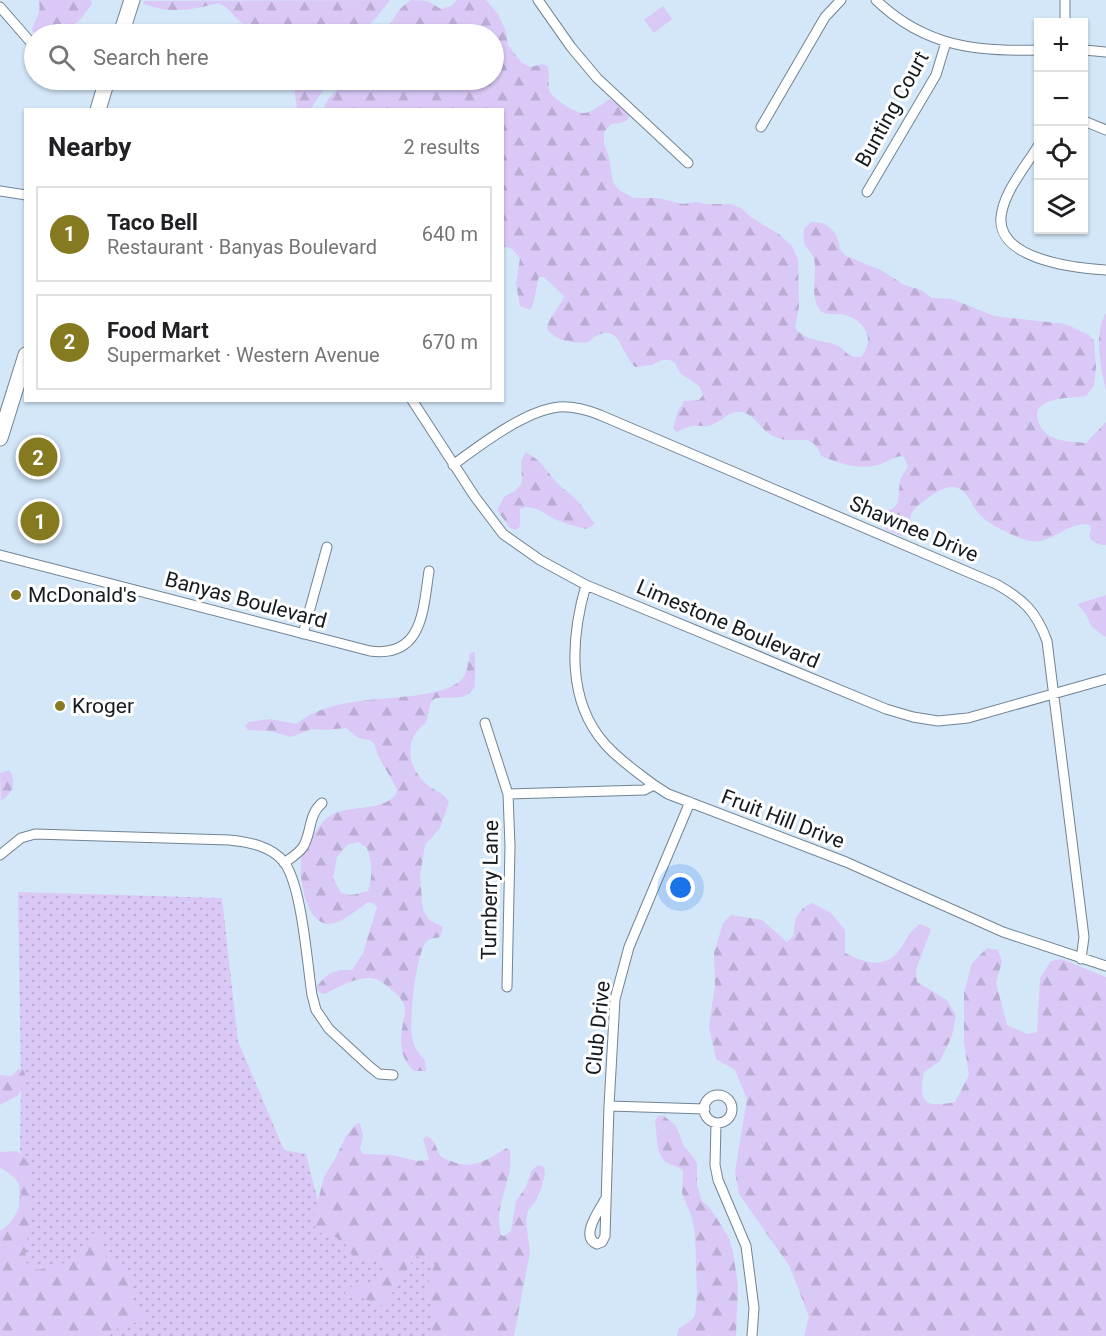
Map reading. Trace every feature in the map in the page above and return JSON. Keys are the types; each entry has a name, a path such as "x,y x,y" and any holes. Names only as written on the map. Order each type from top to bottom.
{"main road":[{"path":"124,24 132,0"},
{"path":"99,108 104,90"},
{"path":"0,438 24,361"}],"street":[{"path":"538,0 597,78 688,163"},
{"path":"761,127 825,18 841,0"},
{"path":"876,0 905,22 946,42 987,51 1034,50"},
{"path":"1065,0 1065,18"},
{"path":"0,7 24,35"},
{"name":"Bunting Court","path":"867,192 936,75 946,42"},
{"path":"1088,50 1106,52"},
{"path":"1088,123 1106,130"},
{"path":"1034,153 1002,210 1001,225 1006,238 1014,247 1028,254 1063,264 1106,270"},
{"path":"0,191 24,195"},
{"name":"Limestone Boulevard","path":"413,402 453,465 503,534 540,560 586,585 886,709 938,721 968,718 1106,679"},
{"name":"Shawnee Drive","path":"453,465 518,421 544,410 558,407 577,408 600,415 996,584 1015,595 1030,608 1040,623 1047,641 1084,937 1081,959"},
{"path":"303,634 327,547"},
{"name":"Banyas Boulevard","path":"0,555 382,653 399,648 412,639 422,619 429,571"},
{"path":"485,723 508,794 644,790 654,785 624,763 603,742 590,722 579,696 575,633 586,585"},
{"name":"Fruit Hill Drive","path":"654,785 668,794 846,862 1003,932 1106,966"},
{"name":"Turnberry Lane","path":"507,987 510,846 508,794"},
{"name":"Club Drive","path":"606,1198 615,999 624,960 690,802"},
{"path":"284,863 303,847 312,816 322,803"},
{"path":"0,855 21,838 35,834 241,841 276,854 284,863 298,900 316,1010 329,1029 369,1066 379,1074 393,1075"},
{"path":"717,1095 730,1101 732,1109 726,1121 716,1123 708,1119 705,1109 708,1100 717,1095"},
{"path":"609,1106 705,1109"},
{"path":"716,1123 715,1165 718,1180 746,1246 754,1308 752,1336"}],"green space":[{"path":"38,0 91,0 92,4 75,24 34,24 39,12"},
{"path":"390,0 369,24 244,24 218,3 200,8 172,10 153,7 144,4 143,1"},
{"path":"411,0 427,1 441,9 451,6 457,0 486,0 498,14 503,24 390,24 406,3"},
{"path":"663,6 672,19 654,33 644,20"},
{"path":"504,27 508,45 521,62 530,67 543,64 548,67 549,90 565,105 585,113 610,99 628,114 629,118 626,121 611,124 604,132 604,144 609,157 613,182 619,190 634,198 658,198 683,204 696,202 731,204 741,208 752,218 779,234 792,246 798,259 799,306 795,328 804,336 836,345 849,355 856,357 861,357 868,344 866,332 858,322 845,315 824,313 816,303 814,259 804,241 804,229 811,222 828,226 836,234 841,251 846,256 881,270 904,285 921,290 932,298 952,299 994,316 1066,324 1089,335 1094,341 1096,367 1094,386 1086,396 1056,400 1045,404 1039,408 1037,414 1045,433 1057,439 1072,442 1086,443 1106,422 1106,545 1091,540 1090,525 1082,524 1037,542 1018,537 985,520 965,493 955,487 938,491 916,507 910,517 911,531 901,536 886,529 880,521 885,512 895,507 898,502 900,480 908,466 903,456 874,466 858,467 844,464 821,456 813,443 808,440 789,440 770,435 751,416 742,412 732,413 712,425 692,426 676,432 673,428 684,401 699,400 703,395 699,386 680,373 675,363 662,360 652,365 635,367 617,338 612,334 606,333 587,343 570,342 556,337 547,329 551,317 564,296 544,277 539,277 530,310 520,306 516,284 520,258 512,249 504,246 504,108 324,108 331,95 337,90 504,90"},
{"path":"294,90 323,90 312,108 297,108"},
{"path":"1106,313 1106,391 1100,362 1099,341 1102,321"},
{"path":"526,452 539,461 557,483 578,501 595,524 586,529 552,518 530,507 520,509 520,526 516,530 510,528 497,510 505,496 515,491 522,483 521,461"},
{"path":"1106,595 1105,637 1091,626 1086,614 1077,604"},
{"path":"475,652 475,686 472,691 463,696 436,698 431,701 426,723 414,735 410,750 417,774 449,802 440,828 425,845 420,877 423,910 429,920 443,927 440,937 427,941 423,947 417,972 411,1029 414,1044 425,1060 426,1071 414,1071 404,1057 401,1046 405,1007 393,991 372,978 351,982 325,994 316,988 331,973 352,970 363,953 377,907 368,902 338,922 328,924 320,922 309,908 303,888 301,869 301,862 309,841 331,815 340,811 382,804 397,792 396,787 377,754 374,743 358,738 346,728 312,729 291,737 270,731 248,730 245,726 249,722 270,719 296,724 310,715 339,705 419,695 445,689 455,685 464,677 470,653","holes":["358,842 367,848 371,870 368,891 352,895 341,893 333,878 337,857 347,845"]},
{"path":"10,771 13,784 11,792 1,801 0,773"},
{"path":"18,892 222,898 238,1041 284,1150 306,1154 325,1229 448,1250 467,1336 92,1336 18,1278 21,1084"},
{"path":"812,903 831,913 845,930 845,953 870,962 882,962 894,956 912,931 921,924 931,929 916,970 917,982 947,1000 956,1015 952,1036 940,1061 924,1072 923,1097 930,1103 955,1102 969,1075 964,1043 964,992 972,963 987,948 998,950 1002,961 996,983 1007,1025 1027,1034 1037,1032 1040,978 1051,961 1061,959 1106,977 1106,1336 804,1336 809,1317 790,1267 739,1194 735,1172 747,1099 735,1070 716,1059 709,1027 715,985 714,953 723,923 731,915 762,920 787,942 794,935 797,916 803,908"},
{"path":"19,1069 24,1071 27,1082 17,1096 0,1105 0,1075 11,1076"},
{"path":"663,1115 676,1126 684,1146 697,1163 697,1185 702,1201 710,1208 728,1236 738,1285 736,1336 677,1336 679,1328 695,1316 697,1294 695,1235 692,1218 682,1193 683,1171 666,1162 660,1155 655,1121 658,1116"},
{"path":"360,1123 363,1136 360,1150 364,1154 392,1155 417,1161 429,1160 423,1139 427,1136 441,1156 461,1164 475,1164 507,1148 510,1150 510,1171 499,1219 501,1235 504,1236 511,1231 516,1201 526,1187 531,1171 538,1165 544,1167 545,1174 541,1189 528,1211 526,1221 530,1252 514,1336 432,1336 433,1310 425,1292 435,1263 427,1256 418,1256 412,1262 385,1306 361,1298 349,1298 345,1294 346,1288 374,1280 386,1268 376,1260 354,1261 344,1243 330,1235 316,1232 314,1216 324,1177 346,1136 356,1124"},
{"path":"17,1151 29,1163 32,1190 25,1262 38,1270 62,1263 79,1254 94,1233 97,1231 102,1233 102,1245 106,1257 119,1261 129,1273 131,1294 144,1314 144,1323 125,1324 109,1336 0,1336 0,1231 14,1217 20,1204 21,1190 17,1181 0,1168 0,1152"}],"place":[{"name":"Food Mart","path":"38,457"},
{"name":"Taco Bell","path":"40,521"},
{"name":"McDonald's","path":"16,595"},
{"name":"Kroger","path":"60,706"}]}
